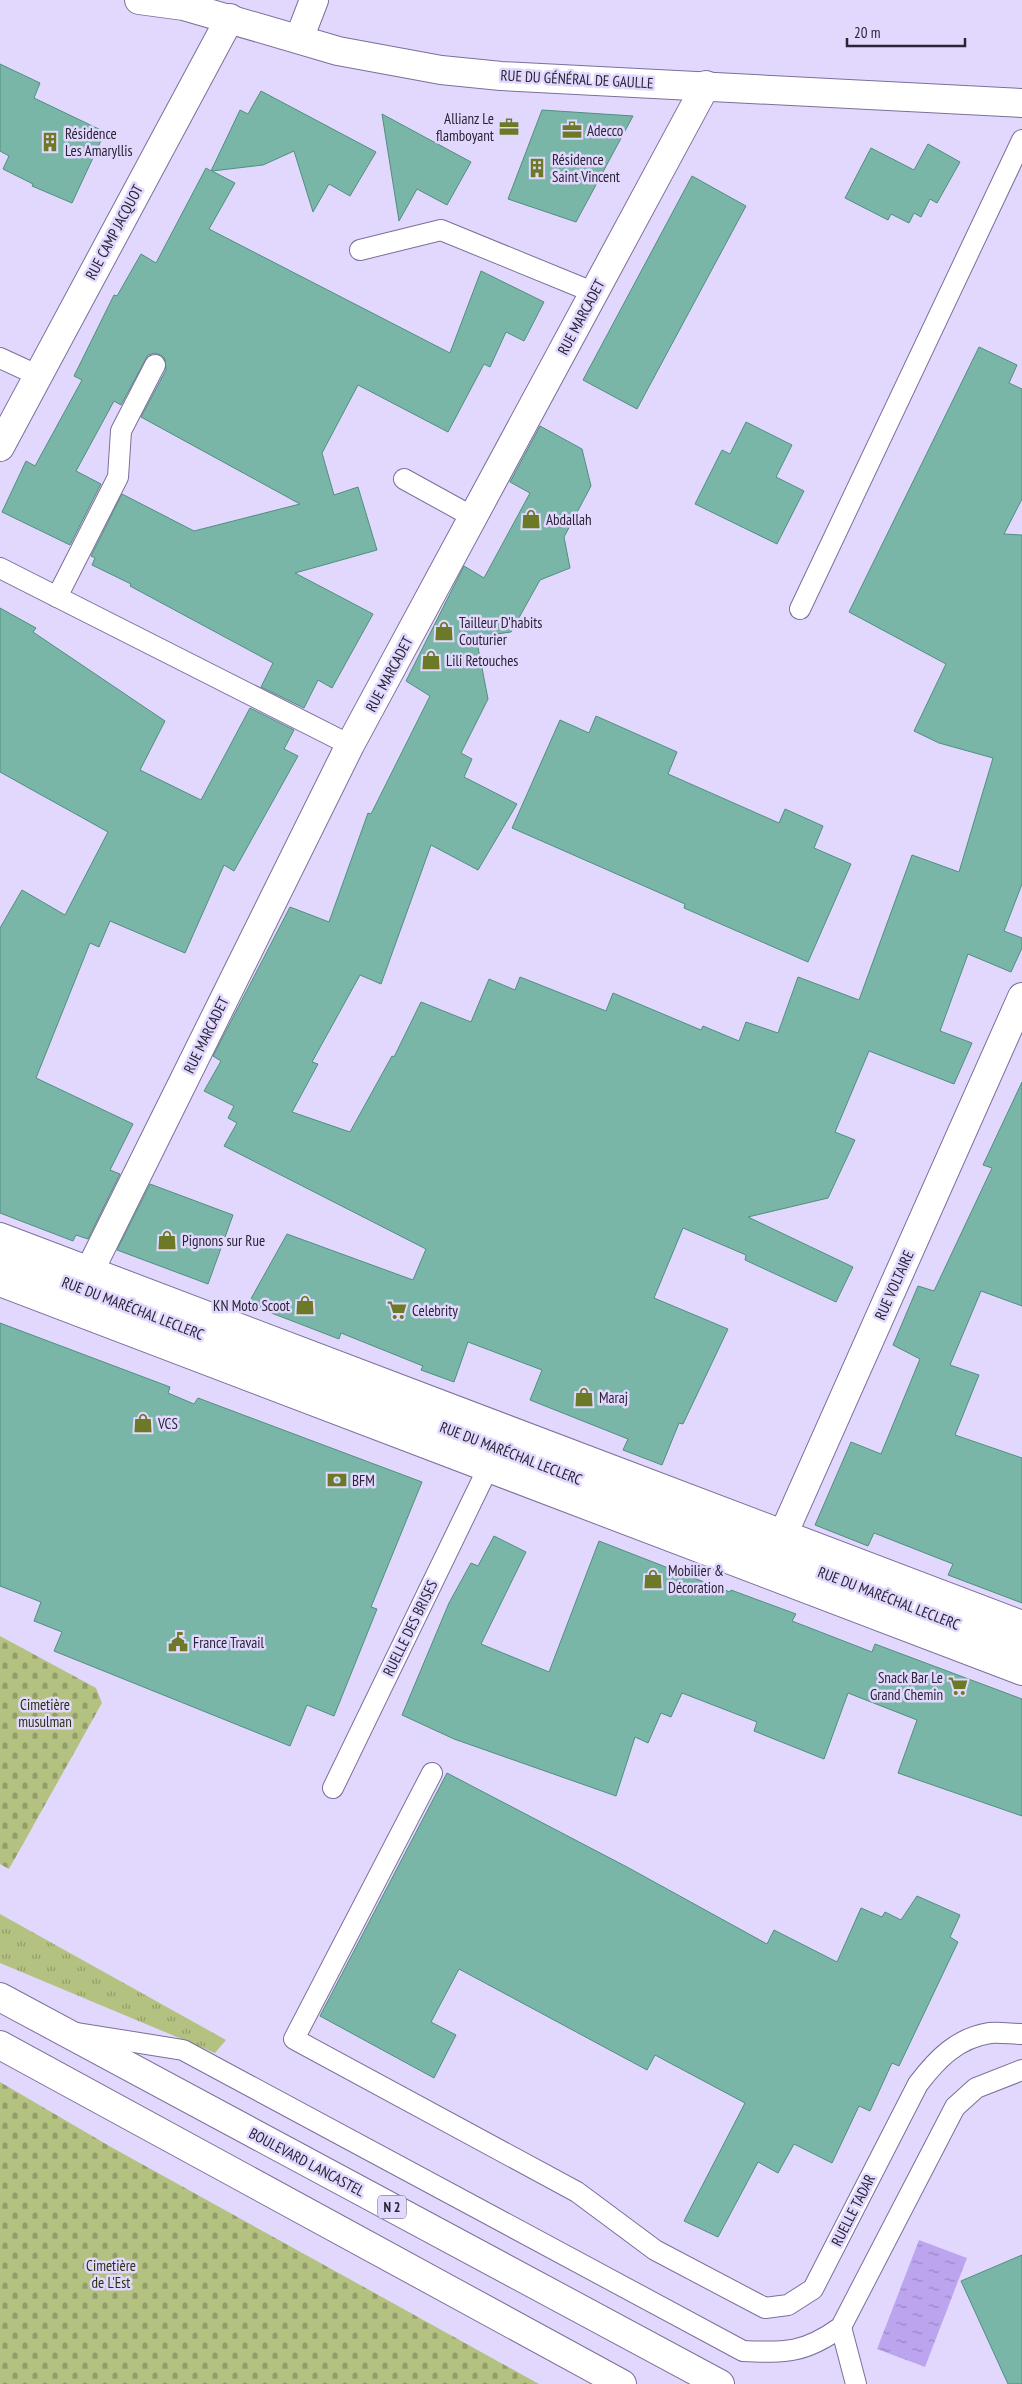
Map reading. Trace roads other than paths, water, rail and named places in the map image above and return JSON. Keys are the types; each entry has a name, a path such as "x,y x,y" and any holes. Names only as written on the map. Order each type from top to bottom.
{"street":[{"name":"RUE DU GÉNÉRAL DE GAULLE","path":"139,0 184,6 338,51 441,70 501,76 706,85 1022,103"},
{"path":"299,39 314,0"},
{"name":"RUE CAMP JACQUOT","path":"0,447 230,18"},
{"name":"RUE MARCADET","path":"89,1272 350,745 706,85"},
{"name":"RUE VOLTAIRE","path":"774,1554 1015,1033 1022,997"},
{"name":"RUE DU MARÉCHAL LECLERC","path":"0,1237 774,1554 1022,1671"},
{"name":"RUE DU MARÉCHAL LECLERC","path":"0,1282 488,1468 774,1554 1022,1625"},
{"name":"BOULEVARD LANCASTEL","path":"0,1997 720,2384"},
{"path":"0,2045 622,2384"}],"lane":[{"path":"800,608 1022,140"},
{"path":"360,250 441,230 595,292"},
{"path":"0,358 37,376"},
{"path":"57,597 118,477 121,432 155,365"},
{"path":"404,479 474,517"},
{"path":"0,568 350,745"},
{"name":"RUE DU MARÉCHAL LECLERC","path":"0,1258 1022,1648"},
{"name":"RUELLE DES BRISES","path":"333,1788 488,1468"},
{"name":"RUELLE TADAR","path":"432,1773 294,2039 577,2192 655,2250 765,2308 788,2305 813,2289 918,2084 937,2060 957,2044 990,2033 1022,2034"},
{"path":"63,2031 183,2050 743,2351 784,2353 820,2342 841,2327 955,2107 976,2088 1022,2070"},
{"path":"841,2327 856,2384"}],"water":[{"path":"919,2240 967,2258 925,2367 877,2349"}],"place":[{"name":"Allianz Le flamboyant","path":"509,127"},
{"name":"Adecco","path":"572,130"},
{"name":"Résidence Les Amaryllis","path":"50,142"},
{"name":"Résidence Saint Vincent","path":"537,168"},
{"name":"Abdallah","path":"531,519"},
{"name":"Tailleur D'habits Couturier","path":"444,631"},
{"name":"Lili Retouches","path":"431,660"},
{"name":"Pignons sur Rue","path":"167,1240"},
{"name":"KN Moto Scoot","path":"305,1305"},
{"name":"Celebrity","path":"397,1310"},
{"name":"Maraj","path":"584,1397"},
{"name":"VCS","path":"143,1423"},
{"name":"BFM","path":"337,1480"},
{"name":"Mobilier & Décoration","path":"653,1579"},
{"name":"France Travail","path":"178,1642"},
{"name":"Snack Bar Le Grand Chemin","path":"958,1686"}],"park label":[{"name":"Cimetière musulman","path":"45,1712"},
{"name":"Cimetière de L'Est","path":"111,2274"}]}
